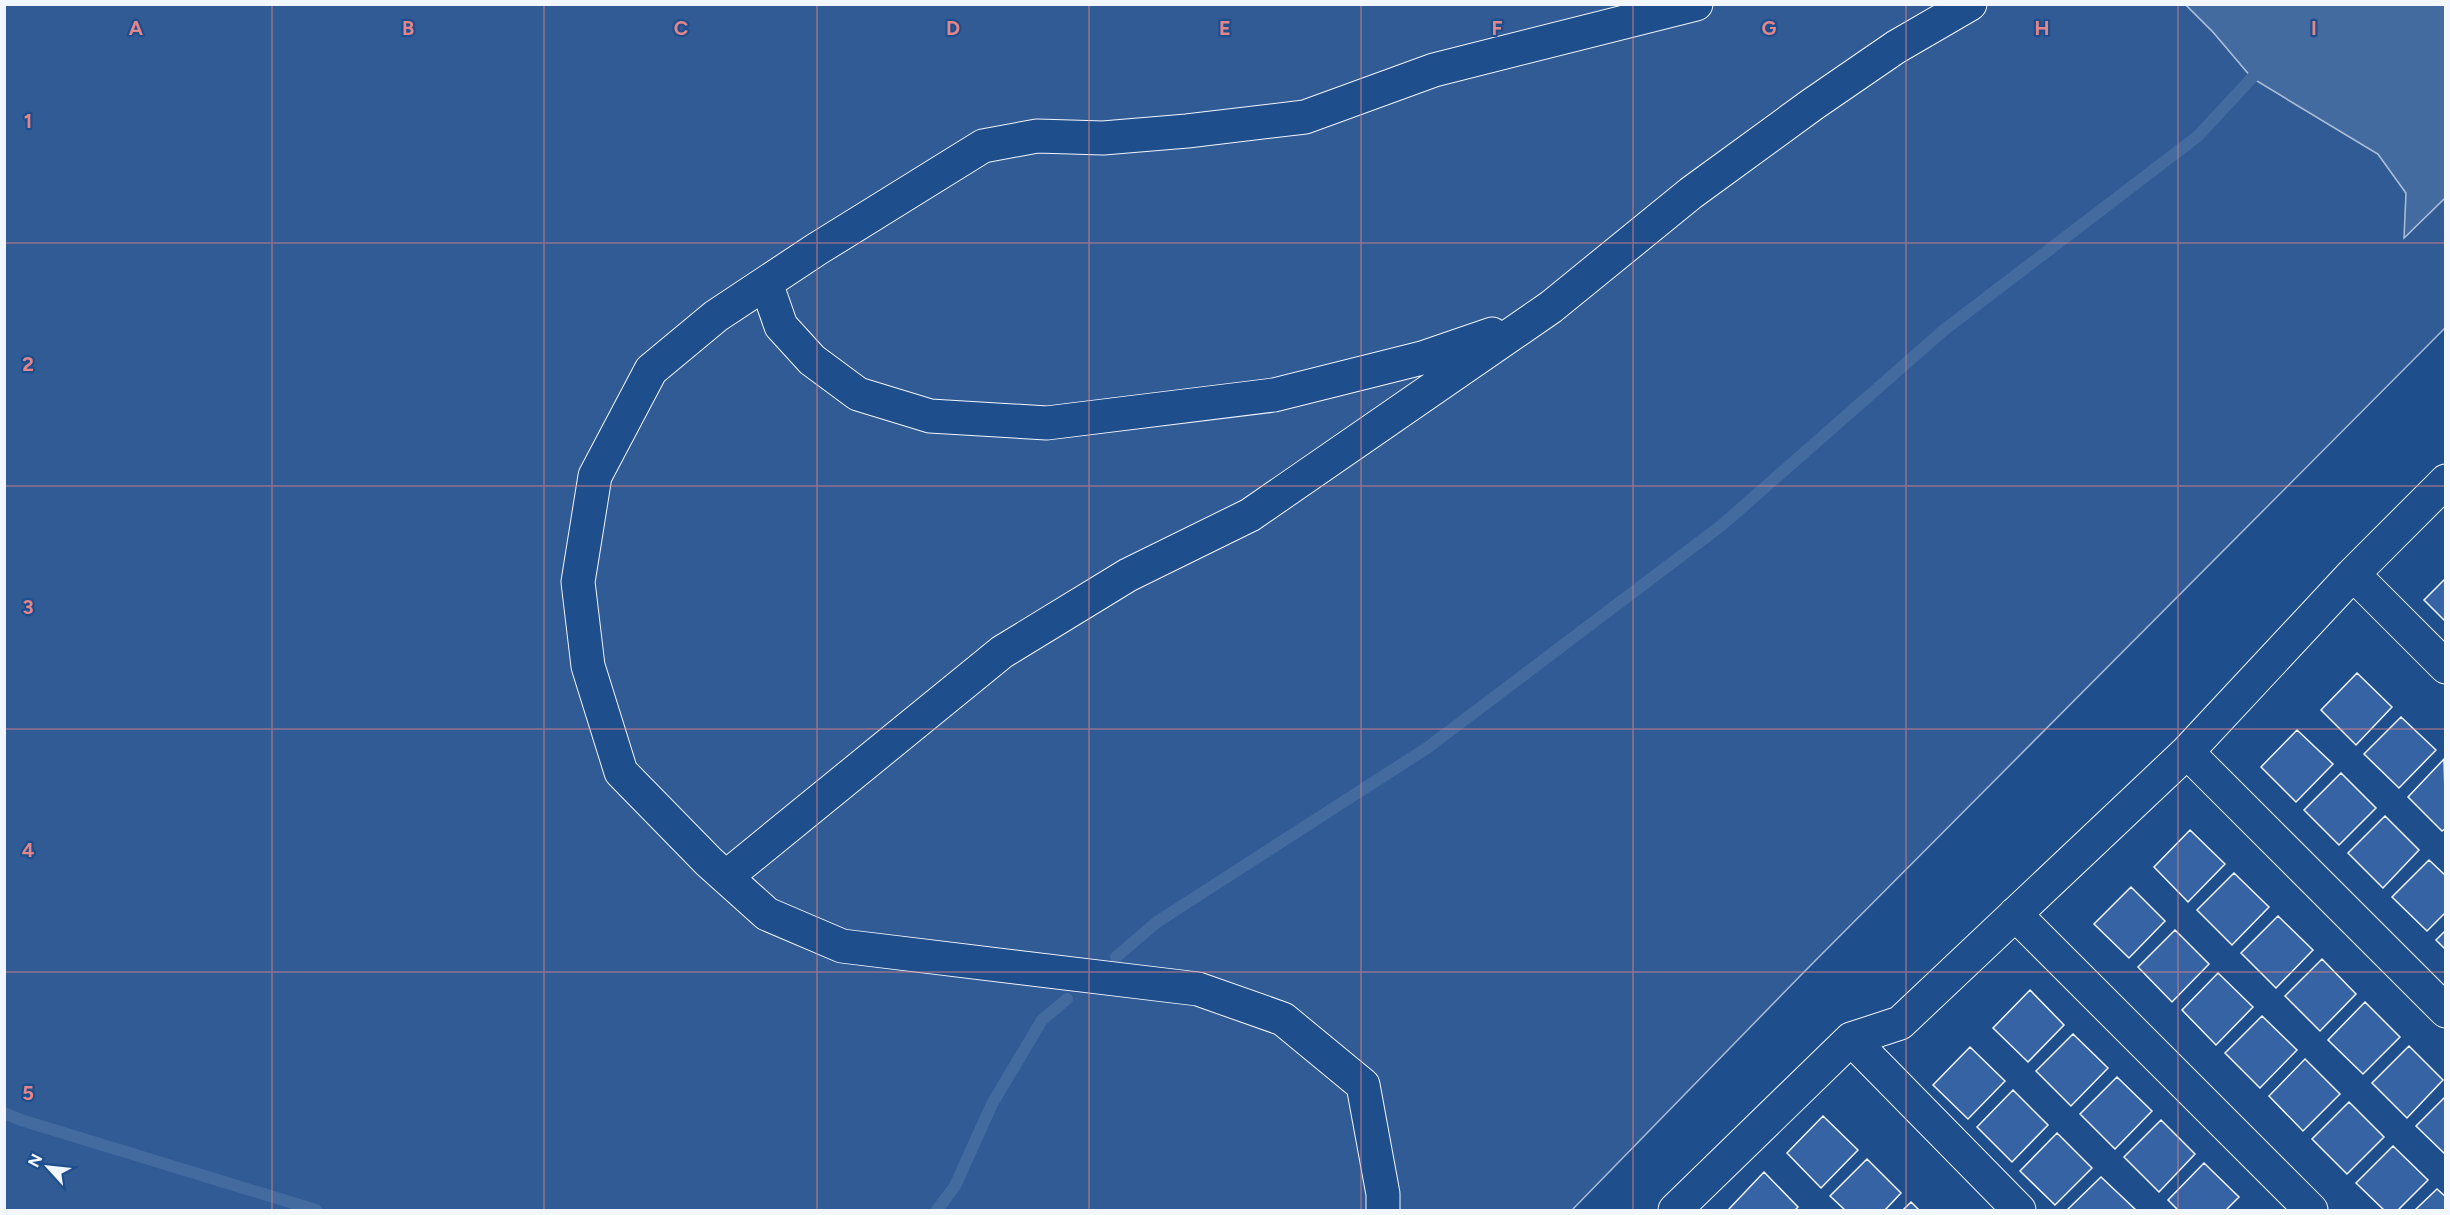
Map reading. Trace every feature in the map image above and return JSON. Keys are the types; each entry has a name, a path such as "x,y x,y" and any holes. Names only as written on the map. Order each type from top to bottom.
{"street":[{"path":"1383,1210 1383,1194 1363,1085 1283,1019 1198,989 842,946 767,914 709,862 621,772 588,666 578,582 595,476 651,370 716,316 983,146 1037,136 1103,138 1305,117 1434,70 1696,4"},
{"path":"726,877 1002,652 1128,575 1250,515 1551,307 1691,193 1804,111 1896,47 1970,4"},
{"path":"766,283 781,326 812,360 858,394 930,417 1047,423 1274,395 1422,358 1531,321"},
{"path":"1675,1210 1851,1039 1900,1023 2187,752 2353,574 2445,481"},
{"path":"2353,574 2445,667"},
{"path":"2187,752 2445,1011"},
{"path":"2015,914 2311,1210"},
{"path":"1851,1039 2019,1210"}],"shaded area":[{"path":"5,5 2186,5 2213,32 2252,78 2378,154 2406,193 2405,237 2445,198 2445,328 1804,972 1572,1210 5,1210"},
{"path":"2186,5 2445,5 2445,198 2404,238 2406,193 2378,154 2252,78 2213,32"}],"building":[{"path":"2446,578 2446,622 2424,600"},
{"path":"2357,673 2392,707 2356,745 2321,710"},
{"path":"2401,717 2436,750 2399,788 2364,754"},
{"path":"2297,730 2333,764 2296,802 2261,767"},
{"path":"2444,759 2446,828 2442,831 2408,797"},
{"path":"2341,773 2376,808 2339,845 2304,810"},
{"path":"2385,816 2419,850 2383,888 2348,853"},
{"path":"2190,830 2225,864 2188,902 2154,867"},
{"path":"2429,860 2446,876 2446,912 2427,931 2392,897"},
{"path":"2234,873 2269,907 2232,945 2197,910"},
{"path":"2131,887 2165,921 2129,958 2094,924"},
{"path":"2278,916 2313,950 2276,988 2241,953"},
{"path":"2175,930 2209,964 2172,1002 2138,967"},
{"path":"2446,930 2446,950 2436,940"},
{"path":"2322,959 2356,994 2320,1031 2285,996"},
{"path":"2218,973 2253,1007 2216,1045 2182,1010"},
{"path":"2030,990 2064,1025 2028,1062 1993,1028"},
{"path":"2365,1002 2400,1037 2363,1074 2328,1040"},
{"path":"2262,1016 2297,1050 2260,1088 2225,1053"},
{"path":"2073,1034 2108,1068 2071,1106 2036,1071"},
{"path":"2409,1046 2443,1080 2407,1118 2372,1083"},
{"path":"1970,1047 2005,1081 1968,1119 1933,1085"},
{"path":"2305,1059 2340,1094 2303,1131 2269,1096"},
{"path":"2117,1077 2152,1111 2115,1149 2080,1114"},
{"path":"2013,1090 2048,1125 2012,1162 1977,1127"},
{"path":"2446,1096 2446,1155 2416,1126"},
{"path":"2349,1102 2384,1137 2347,1174 2312,1139"},
{"path":"1823,1116 1858,1150 1821,1188 1787,1153"},
{"path":"2161,1120 2195,1154 2159,1192 2124,1157"},
{"path":"2057,1133 2092,1168 2055,1205 2020,1171"},
{"path":"2393,1146 2428,1180 2398,1210 2384,1210 2356,1183"},
{"path":"1867,1159 1901,1193 1885,1210 1845,1210 1830,1196"},
{"path":"2204,1163 2239,1197 2226,1210 2178,1210 2168,1200"},
{"path":"1764,1172 1798,1207 1795,1210 1728,1210"},
{"path":"2101,1177 2136,1210 2067,1210"},
{"path":"2437,1189 2446,1197 2446,1210 2415,1210"},
{"path":"1911,1202 1919,1210 1903,1210"}],"waterway":[{"path":"1116,957 1157,922 1427,748 1722,525 1944,330 2198,136 2262,67"},
{"path":"937,1210 955,1186 992,1104 1042,1020 1067,999"},
{"path":"4,1113 316,1210"}]}
